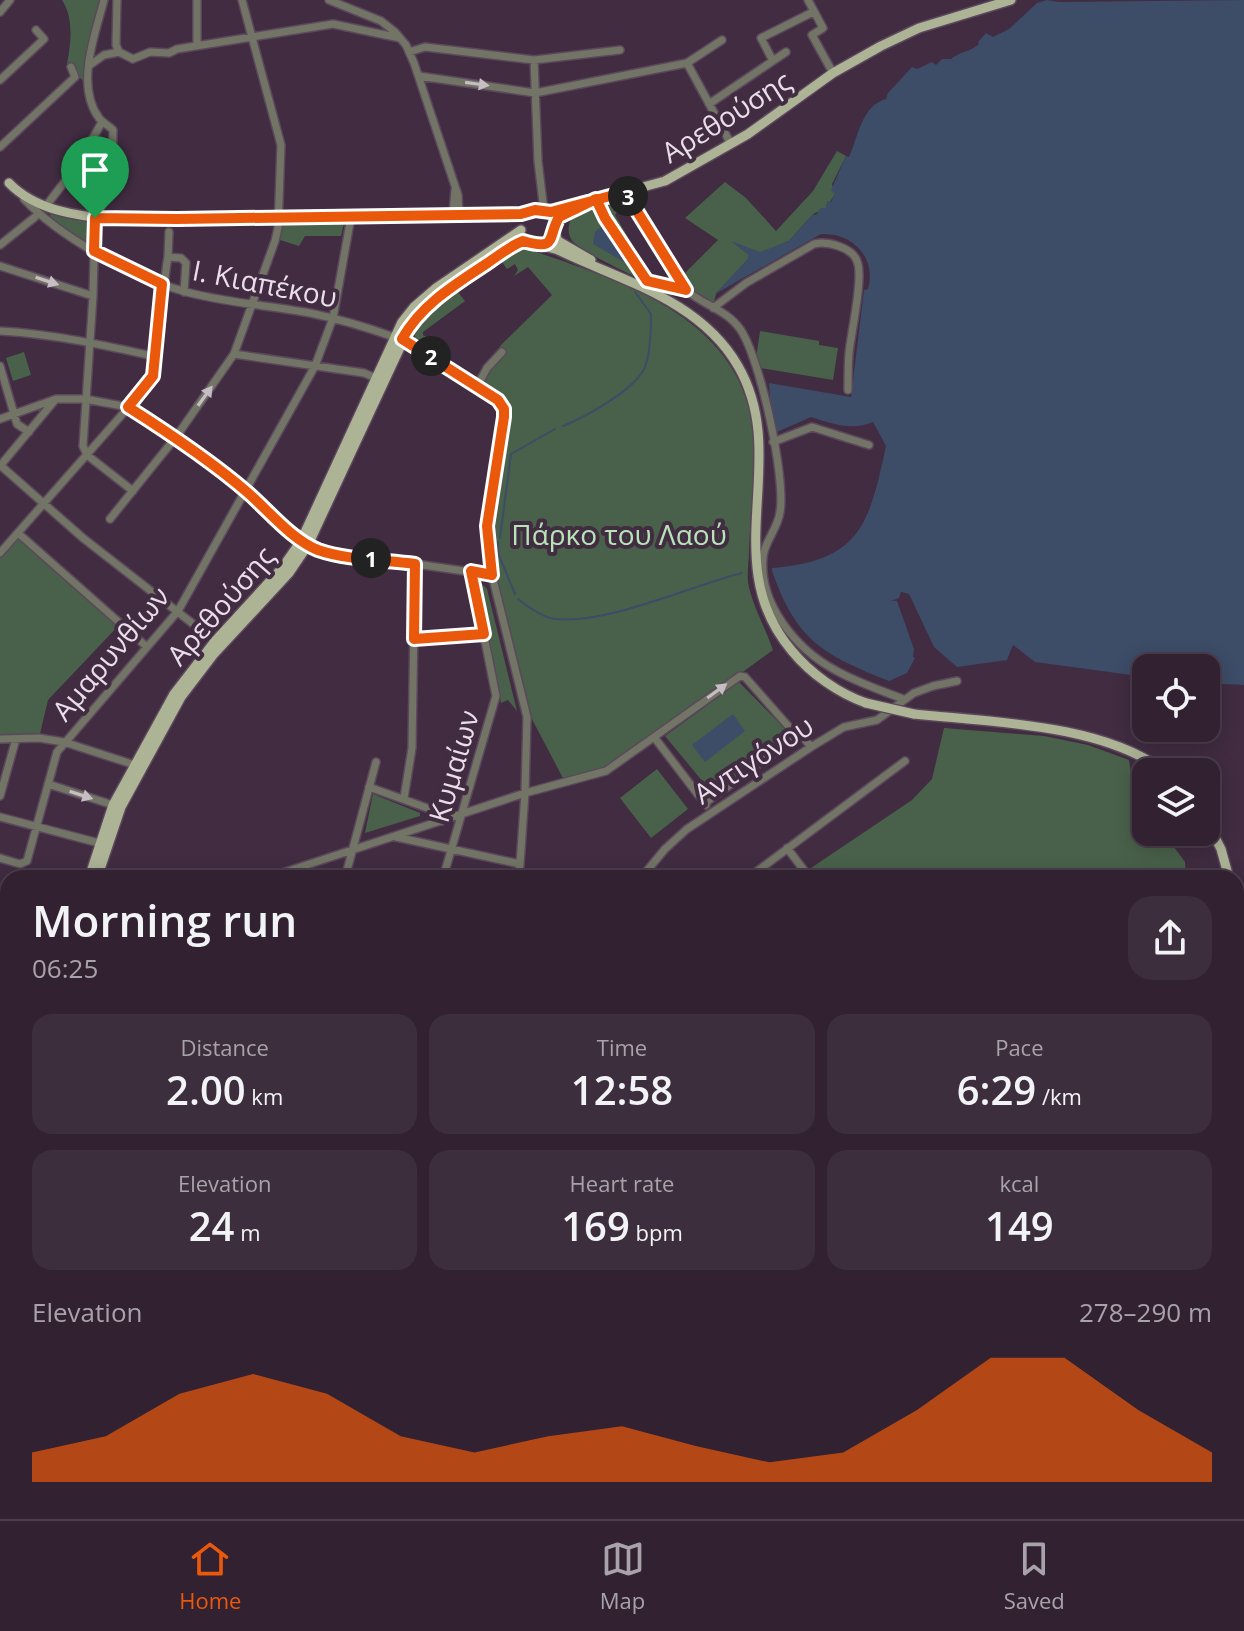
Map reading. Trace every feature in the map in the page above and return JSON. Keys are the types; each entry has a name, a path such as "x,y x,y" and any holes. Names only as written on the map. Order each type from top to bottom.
{"main road":[{"name":"Αρεθούσης","path":"544,211 551,212 665,181 731,144 833,73 919,28 1011,0"},
{"path":"4,180 69,213"},
{"path":"4,180 23,198 95,218 421,216 544,211 552,216 558,241 691,315 715,335 736,363 754,403 759,432 755,561 762,600 782,639 797,658 825,681 866,703 914,714 1031,727 1082,737 1140,758"},
{"name":"Αρεθούσης","path":"555,229 559,217 594,200"},
{"path":"520,228 527,213"},
{"path":"421,216 517,220 528,242 610,272"},
{"name":"Αρεθούσης","path":"100,870 116,820 174,694 215,641 305,543 376,378 414,307 520,228"},
{"path":"541,245 549,241 555,229"},
{"name":"Αρεθούσης","path":"91,870 113,805 193,679 289,573 398,338 443,293 509,248 521,241 528,242"},
{"path":"1219,846 1227,870"}],"street":[{"path":"104,0 90,65 89,90 92,105 102,122 112,127 114,133 113,176 109,194 95,218 83,438 87,455 133,491"},
{"path":"117,0 116,45 119,52"},
{"path":"197,0 197,46"},
{"path":"110,519 176,437 234,354 275,241 279,216 281,145 242,0"},
{"path":"329,0 381,21 400,38 409,52 458,195 456,214"},
{"path":"808,0 823,28 812,35 833,73"},
{"path":"0,12 6,1"},
{"path":"773,61 761,38 813,12"},
{"path":"90,65 104,55 119,52 133,59 150,52 169,53 333,24 400,38"},
{"path":"0,80 44,39 36,30"},
{"path":"419,76 535,93 687,63 722,40"},
{"path":"409,52 425,47 534,60 620,50"},
{"path":"709,104 786,52"},
{"path":"534,60 538,161 544,211"},
{"path":"687,63 731,144"},
{"path":"0,147 75,77 71,67"},
{"path":"49,202 79,163 102,122"},
{"path":"625,192 686,290"},
{"path":"0,245 35,217 23,198"},
{"name":"Ι. Κιαπέκου","path":"23,198 46,221"},
{"path":"594,200 647,281 686,290 732,319 745,336 759,378 778,467 780,512 765,547 762,563 766,587 775,611 790,632 828,666 903,699"},
{"name":"Ι. Κιαπέκου","path":"35,217 94,251 184,292 333,318 398,338 498,400 504,409 487,526 492,575"},
{"name":"Αμαρυνθίων","path":"0,858 20,864 27,861 57,752 178,611 315,366 333,318 351,217"},
{"path":"0,553 149,384 157,357 169,232"},
{"path":"713,308 746,283 814,244 846,249 854,255 859,269 848,356 848,390"},
{"path":"168,257 181,258 186,263 184,292"},
{"path":"0,266 93,296"},
{"path":"0,331 47,334 157,357"},
{"path":"478,385 487,368 502,352"},
{"path":"234,354 364,373 376,378"},
{"path":"0,366 17,424 29,432"},
{"path":"56,399 0,466 83,538 215,641"},
{"path":"0,419 56,399 85,399 128,407 176,437 305,543 333,553 492,575 528,735 520,870"},
{"path":"773,442 812,427 869,445"},
{"path":"18,533 147,647"},
{"path":"404,798 412,748 415,564"},
{"name":"Κυμαίων","path":"445,870 496,696 471,571"},
{"path":"414,639 484,634"},
{"path":"291,870 525,793 606,771 742,675 797,736 803,737 811,747"},
{"name":"Αντιγόνου","path":"648,870 676,838 811,747 844,727 877,720 903,699 924,688 957,681"},
{"path":"705,803 797,736"},
{"path":"654,737 711,812"},
{"path":"0,739 39,738 64,742 139,766"},
{"path":"0,796 16,739"},
{"path":"758,870 905,761"},
{"path":"347,870 376,762"},
{"path":"48,784 113,805"},
{"path":"369,787 430,809 442,821"},
{"path":"0,817 99,843"},
{"path":"394,837 520,864"},
{"path":"787,848 804,870"}],"green space":[{"path":"62,0 100,0 85,58 85,83 67,64 70,23"},
{"path":"837,151 846,156 832,184 835,194 826,208 813,214 789,241 760,253 734,243 748,254 748,259 716,294 713,305 692,291 681,277 718,240 685,218 725,182 746,198 776,231 813,191"},
{"path":"616,201 615,215 642,261 644,281 593,255 575,244 570,237 570,221"},
{"path":"54,209 95,218 94,251 46,221"},
{"path":"281,223 344,223 341,236 305,236 299,246 277,239"},
{"name":"Πάρκο του Λαού","path":"525,248 603,276 677,313 707,338 732,368 748,404 754,448 748,582 773,650 606,771 565,782 523,702 492,575 487,526 504,417 498,400 476,377 501,345 552,295 528,267 514,276 518,270 515,264 507,269 502,262 518,249"},
{"path":"458,292 465,301 423,332 445,349 439,354 415,339 414,333 437,308"},
{"path":"760,331 819,341 819,345 838,348 833,380 760,368 756,359"},
{"path":"24,352 31,375 13,381 6,358"},
{"path":"18,533 120,624 48,700 39,738 0,739 0,553"},
{"path":"478,580 487,589 517,711 508,700 501,703"},
{"path":"739,682 794,738 713,794 665,736"},
{"path":"944,728 1044,736 1088,745 1129,760 1132,846 1173,846 1185,862 1186,870 808,870 912,800 932,779"},
{"path":"657,769 688,809 651,838 620,798"},
{"path":"373,794 420,813 420,816 365,833"}],"water":[{"path":"1047,0 1244,0 1244,685 1220,684 1220,654 1132,654 1132,675 1035,662 1013,645 1007,660 957,667 934,647 909,594 901,592 899,598 891,601 897,601 915,658 907,673 889,681 846,663 815,642 791,614 772,571 772,568 825,557 843,547 856,534 874,497 886,446 873,422 850,426 811,417 777,432 772,428 769,383 851,397 864,290 868,289 870,278 869,267 860,249 852,242 843,237 821,234 715,294 748,259 748,254 731,241 760,252 789,241 813,214 826,208 827,201 831,202 835,194 831,190 866,115 878,102 886,99 912,67 917,69 932,62 936,65 942,59 951,59 973,49 986,33 993,37 1009,29 1037,3"},
{"path":"605,224 609,225 635,272 626,263 593,244 595,232"},
{"path":"733,714 745,731 705,762 692,745"}],"waterway":[{"path":"563,426 619,394 644,369 651,334 651,314 635,292"},
{"path":"500,538 511,454 555,429"},
{"path":"498,542 498,553 515,594"},
{"path":"518,599 546,617 576,619 623,611 742,573"}],"route":[{"path":"95,218 94,251 162,284 155,369 149,384 128,407 176,437 245,491 301,541 333,553 415,564 414,639 484,634 471,571 492,575 487,526 504,409 498,400 478,385 402,339 410,326 443,293 509,248 523,241 546,244 553,238 559,217 596,199 647,281 686,290 625,192 596,199 551,212 535,210 521,214 95,218"}]}
